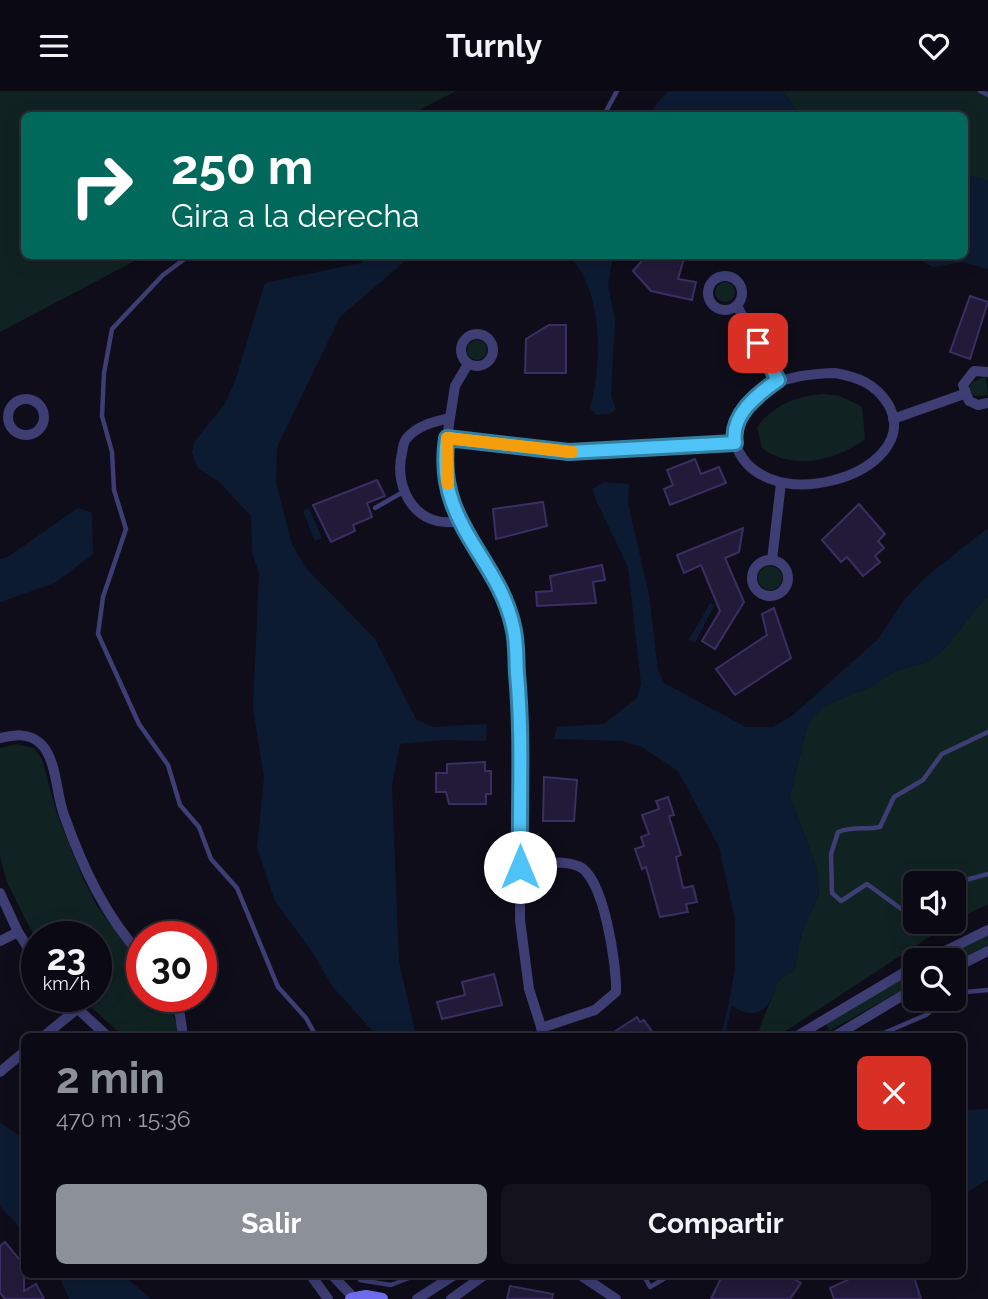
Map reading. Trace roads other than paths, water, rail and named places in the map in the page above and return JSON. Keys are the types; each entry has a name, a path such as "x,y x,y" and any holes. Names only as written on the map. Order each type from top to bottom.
{"street":[{"path":"737,306 778,380"},
{"path":"468,364 455,386 445,450 450,504 503,597 514,627 521,762 520,867 520,920 529,989 543,1032 595,1010 616,992 617,975 600,899 593,881 581,867 556,862 520,867"},
{"path":"964,394 967,376 974,371 988,372"},
{"path":"815,373 852,376 878,391 893,419 890,441 882,454 857,473 828,483 781,484 747,464 733,434 741,413 778,380 815,373"},
{"path":"893,419 964,394"},
{"path":"964,394 978,405 988,403"},
{"path":"450,418 422,425 405,440 398,468 406,499 423,517 445,524 459,521"},
{"path":"0,433 11,427"},
{"path":"447,438 569,452 735,443"},
{"path":"772,560 781,484"},
{"path":"0,738 28,736 40,743 48,754 63,812 80,857 113,918 126,935"},
{"path":"0,893 21,937"},
{"path":"951,948 988,930"},
{"path":"0,941 18,932"},
{"path":"966,962 988,951"},
{"path":"802,1033 903,973"},
{"path":"840,1033 903,995"},
{"path":"48,1033 73,1012"},
{"path":"80,1012 104,1033"},
{"path":"178,1012 183,1033"},
{"path":"0,1072 21,1054"},
{"path":"313,1278 328,1299"},
{"path":"334,1278 349,1296 382,1299"},
{"path":"342,1278 349,1296"},
{"path":"417,1299 450,1278"},
{"path":"451,1299 480,1278"},
{"path":"585,1278 616,1299"}],"lane":[{"path":"606,112 617,91"},
{"path":"980,91 988,95"},
{"path":"185,259 163,275 112,329 104,373 102,416 112,452 114,490 126,529 103,597 98,633 139,724 168,765 180,805 200,827 211,859 237,888 278,987 306,1018 314,1033"},
{"path":"374,508 404,491"},
{"path":"903,910 867,884 841,901 832,893 831,854 838,832 851,827 866,830 880,827 894,797 923,780 942,754 988,733"},
{"path":"966,880 988,874"},
{"path":"966,992 988,990"},
{"path":"884,1033 931,1011"},
{"path":"360,1278 391,1285 409,1278"},
{"path":"645,1278 650,1287 665,1278"}],"water":[{"path":"668,91 782,91 799,112 650,112"},
{"path":"968,175 988,181 988,269 963,262 933,267 918,259 968,259"},
{"path":"365,259 408,259 340,317 277,447 276,483 292,544 305,567 375,639 416,719 433,727 487,724 486,741 444,740 400,744 392,785 399,962 415,1033 374,1033 333,987 310,949 275,901 257,848 264,777 253,708 259,573 252,553 251,516 219,482 197,467 192,452 195,441 224,405 234,384 265,283 360,263"},
{"path":"571,259 612,259 608,285 615,320 611,396 616,409 610,414 596,415 590,408 597,371 597,327 594,306 580,269"},
{"path":"603,482 629,484 628,503 649,595 658,671 664,683 746,727 773,727 792,716 878,639 905,599 927,576 988,528 988,594 944,649 928,662 895,671 871,687 826,705 808,723 790,796 817,869 819,893 801,935 795,969 777,982 766,1006 754,1013 747,1013 729,1003 735,968 735,920 719,847 678,771 642,747 622,741 554,739 557,727 604,724 637,698 641,684 628,567 593,489"},
{"path":"78,508 92,513 93,554 55,583 0,602 0,559 6,558"},
{"path":"309,508 322,538 315,541 303,511"},
{"path":"710,603 714,606 695,643 689,640"},
{"path":"988,1109 988,1179 966,1193 966,1110"},
{"path":"0,1122 21,1137 21,1229 0,1206"},
{"path":"60,1278 127,1278 151,1299 69,1299"}],"waterway":[{"path":"724,1033 730,1005"}]}
